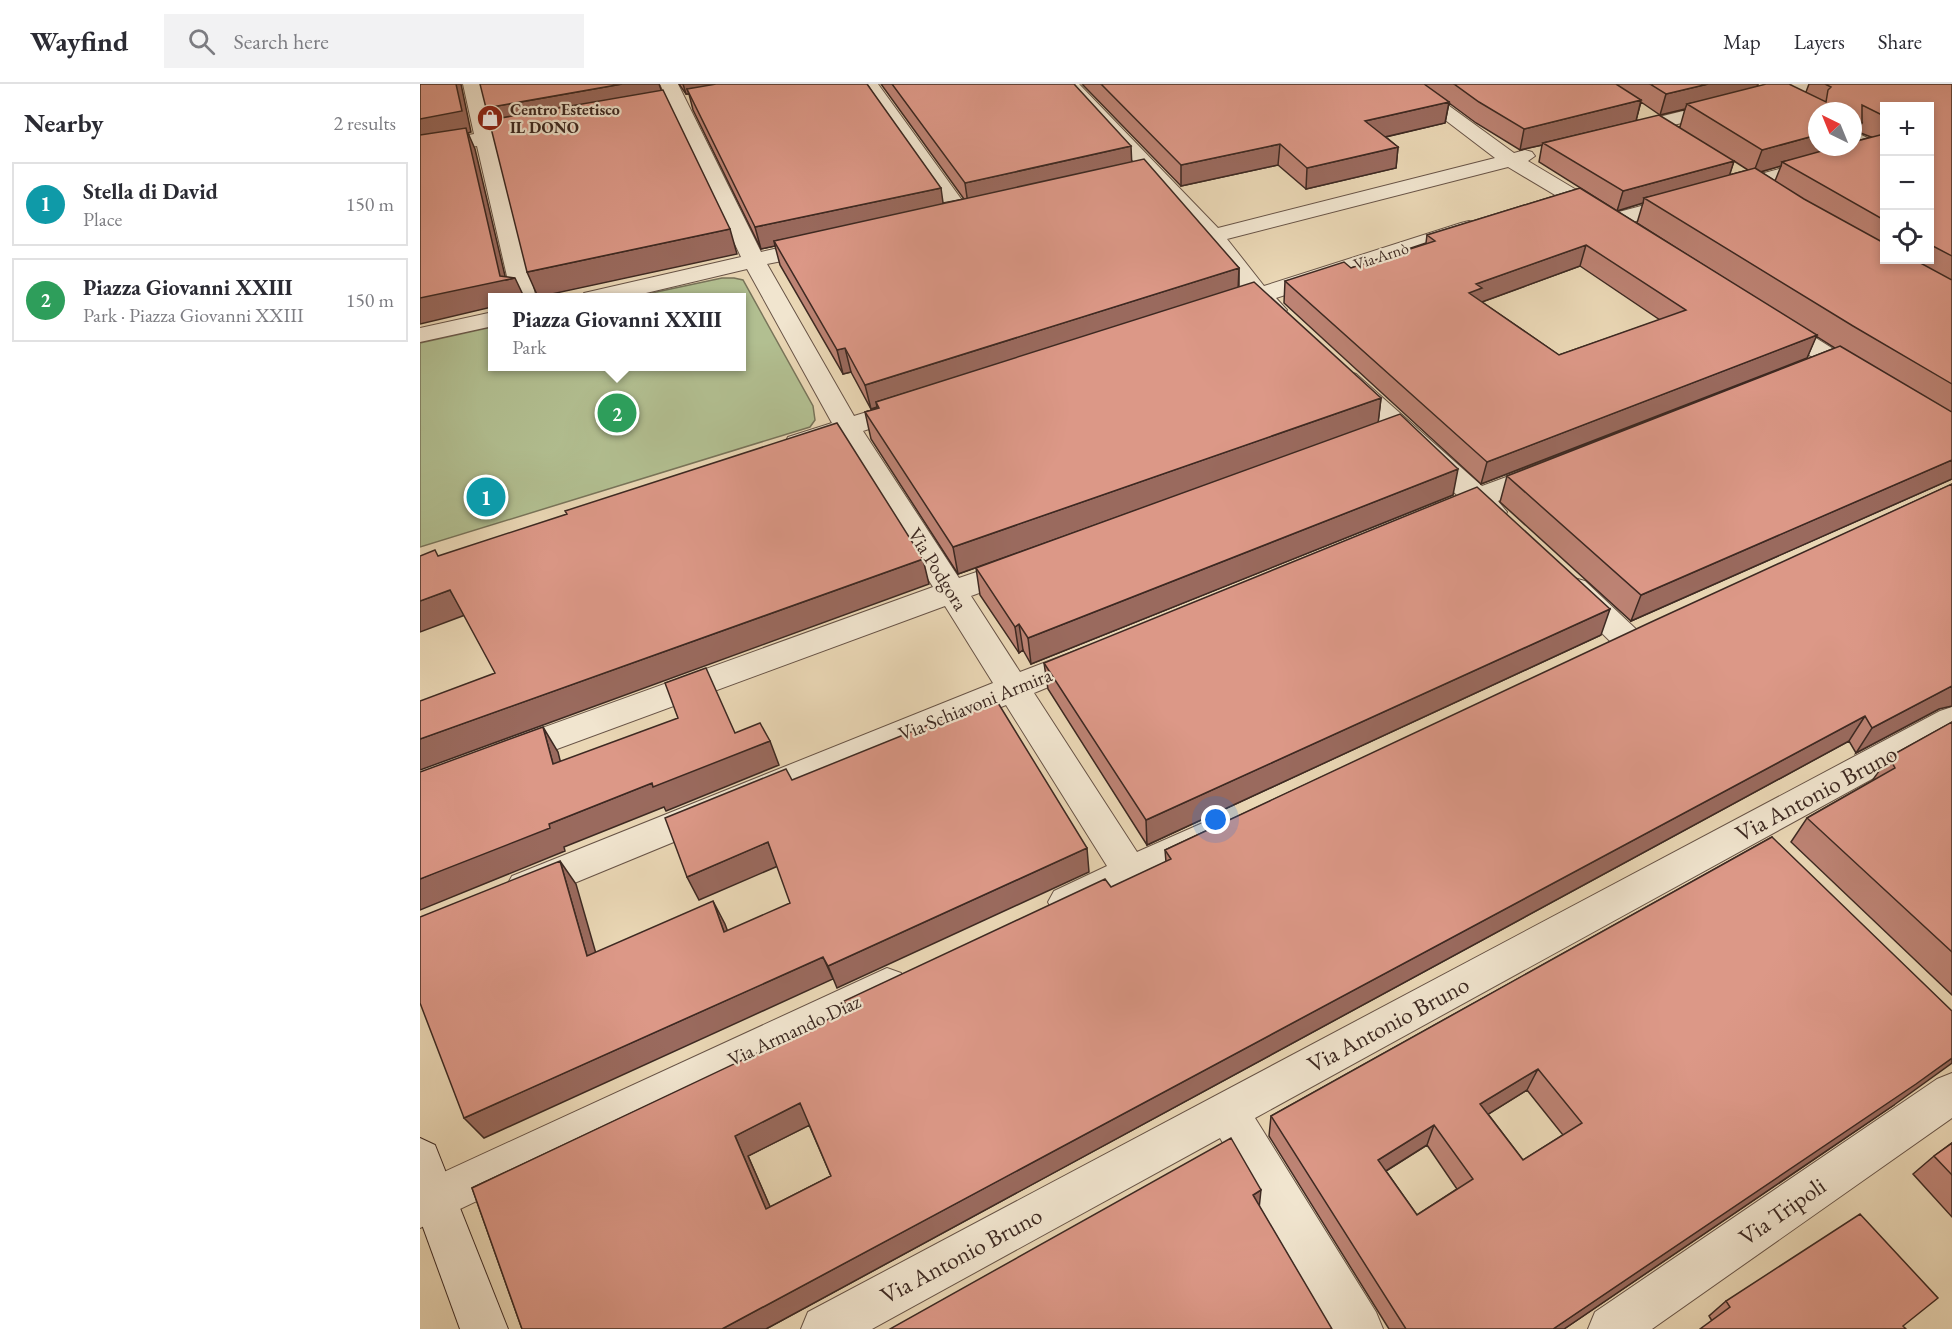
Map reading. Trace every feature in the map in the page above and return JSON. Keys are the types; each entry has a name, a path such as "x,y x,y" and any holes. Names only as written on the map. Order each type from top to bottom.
{"street":[{"path":"472,84 523,293"},
{"name":"Via Podgora","path":"669,84 754,261 847,427 1130,872"},
{"path":"868,84 961,214"},
{"path":"1069,84 1213,236 1259,296 1292,327"},
{"path":"1407,84 1511,160 1643,239"},
{"path":"1611,134 1647,117 1766,89 1816,84"},
{"path":"1766,89 1800,108"},
{"path":"655,108 700,100"},
{"path":"1647,117 1684,141"},
{"path":"420,150 553,126"},
{"path":"1862,142 1875,149 1862,153"},
{"path":"1213,236 1544,152"},
{"path":"1614,220 1849,156"},
{"path":"1730,171 1776,200"},
{"path":"1127,177 1150,172"},
{"path":"1538,206 1571,195"},
{"path":"938,220 983,209"},
{"name":"Via Arnò","path":"1202,314 1493,220"},
{"path":"610,293 800,251"},
{"path":"1752,308 1881,390"},
{"path":"420,335 488,321"},
{"path":"1798,372 1831,359"},
{"path":"1333,365 1511,529"},
{"path":"773,451 927,401"},
{"path":"1365,440 1399,428"},
{"path":"1423,521 1566,463"},
{"path":"476,766 1042,559"},
{"path":"1553,568 1627,639"},
{"path":"1595,654 1660,624"},
{"name":"Via Schiavoni Armira","path":"497,898 1112,648"},
{"name":"Via Antonio Bruno","path":"825,1329 1227,1111 1762,841 1952,720"},
{"path":"1034,918 1238,822"},
{"name":"Via Armando Diaz","path":"425,1188 916,973"},
{"name":"Via Tripoli","path":"1612,1329 1952,1093"},
{"path":"1227,1111 1359,1329"},
{"path":"425,1188 484,1329"}],"green space":[{"path":"722,278 743,280 813,406 815,420 810,427 420,547 420,343 488,328 488,371 746,371 746,293 652,293"}],"building":[{"path":"420,84 456,84 462,111 420,119"},
{"path":"480,84 622,84 486,108"},
{"path":"716,84 867,84 941,188 755,227 687,89"},
{"path":"892,84 1074,84 1131,146 965,183"},
{"path":"1101,84 1424,84 1449,102 1365,121 1398,147 1307,168 1280,144 1181,165"},
{"path":"1454,84 1616,84 1641,100 1524,129"},
{"path":"1650,84 1708,84 1666,94"},
{"path":"1766,84 1789,84 1826,102 1808,102 1808,137 1762,150 1687,104"},
{"path":"1825,84 1952,84 1952,256 1934,247 1934,102 1880,102 1880,114 1862,105 1862,102 1826,102 1828,90 1831,87"},
{"path":"663,90 730,229 527,272 489,120"},
{"path":"1659,115 1734,161 1623,191 1543,143"},
{"path":"466,128 500,276 515,278 420,298 420,135"},
{"path":"1880,135 1880,218 1782,162 1808,155 1862,156 1862,140"},
{"path":"1144,159 1239,268 865,385 845,348 837,350 774,241"},
{"path":"1755,168 1804,199 1880,241 1880,264 1922,264 1952,280 1952,384 1853,326 1644,198"},
{"path":"1580,188 1817,335 1487,462 1285,281 1344,262 1351,268 1435,241 1427,235","holes":["1586,245 1686,310 1559,355 1469,293 1482,288 1476,284"]},
{"path":"1254,282 1381,398 953,547 865,412 879,408 876,402"},
{"path":"1840,346 1952,412 1952,460 1641,595 1507,476"},
{"path":"1400,414 1458,469 1028,638 1019,624 1015,627 976,568"},
{"path":"837,423 923,559 420,739 420,701 495,673 450,590 420,601 420,556 435,550 438,556 567,514 565,511"},
{"path":"1952,484 1952,686 1872,728 1865,716 722,1329 522,1329 472,1188 848,1010 844,1001 1105,879 1111,887 1171,859 1165,850","holes":["800,1103 831,1176 766,1209 735,1136"]},
{"path":"1477,487 1610,609 1146,820 1044,663"},
{"path":"706,668 735,733 760,723 770,741 653,787 652,783 549,824 550,828 420,879 420,772 543,727 553,764 678,718 665,683"},
{"path":"995,698 1087,848 828,966 823,957 464,1118 420,1003 420,917 560,861 587,956 713,901 724,932 790,903 768,842 687,877 665,818 786,769 792,780"},
{"path":"1952,722 1952,952 1807,818 1895,768 1889,757"},
{"path":"1772,837 1952,1011 1952,1058 1553,1329 1406,1329 1271,1116","holes":["1538,1069 1582,1123 1523,1160 1480,1104","1434,1125 1473,1179 1417,1215 1378,1160"]},
{"path":"1231,1138 1261,1190 1253,1195 1332,1329 890,1329"},
{"path":"1952,1143 1952,1175 1934,1156"},
{"path":"1860,1214 1938,1298 1903,1326 1906,1329 1700,1329 1730,1307 1726,1301"}],"place":[{"name":"Centro Estetisco IL DONO","path":"490,118"},
{"name":"Piazza Giovanni XXIII","path":"617,413"},
{"name":"Stella di David","path":"486,497"}]}
